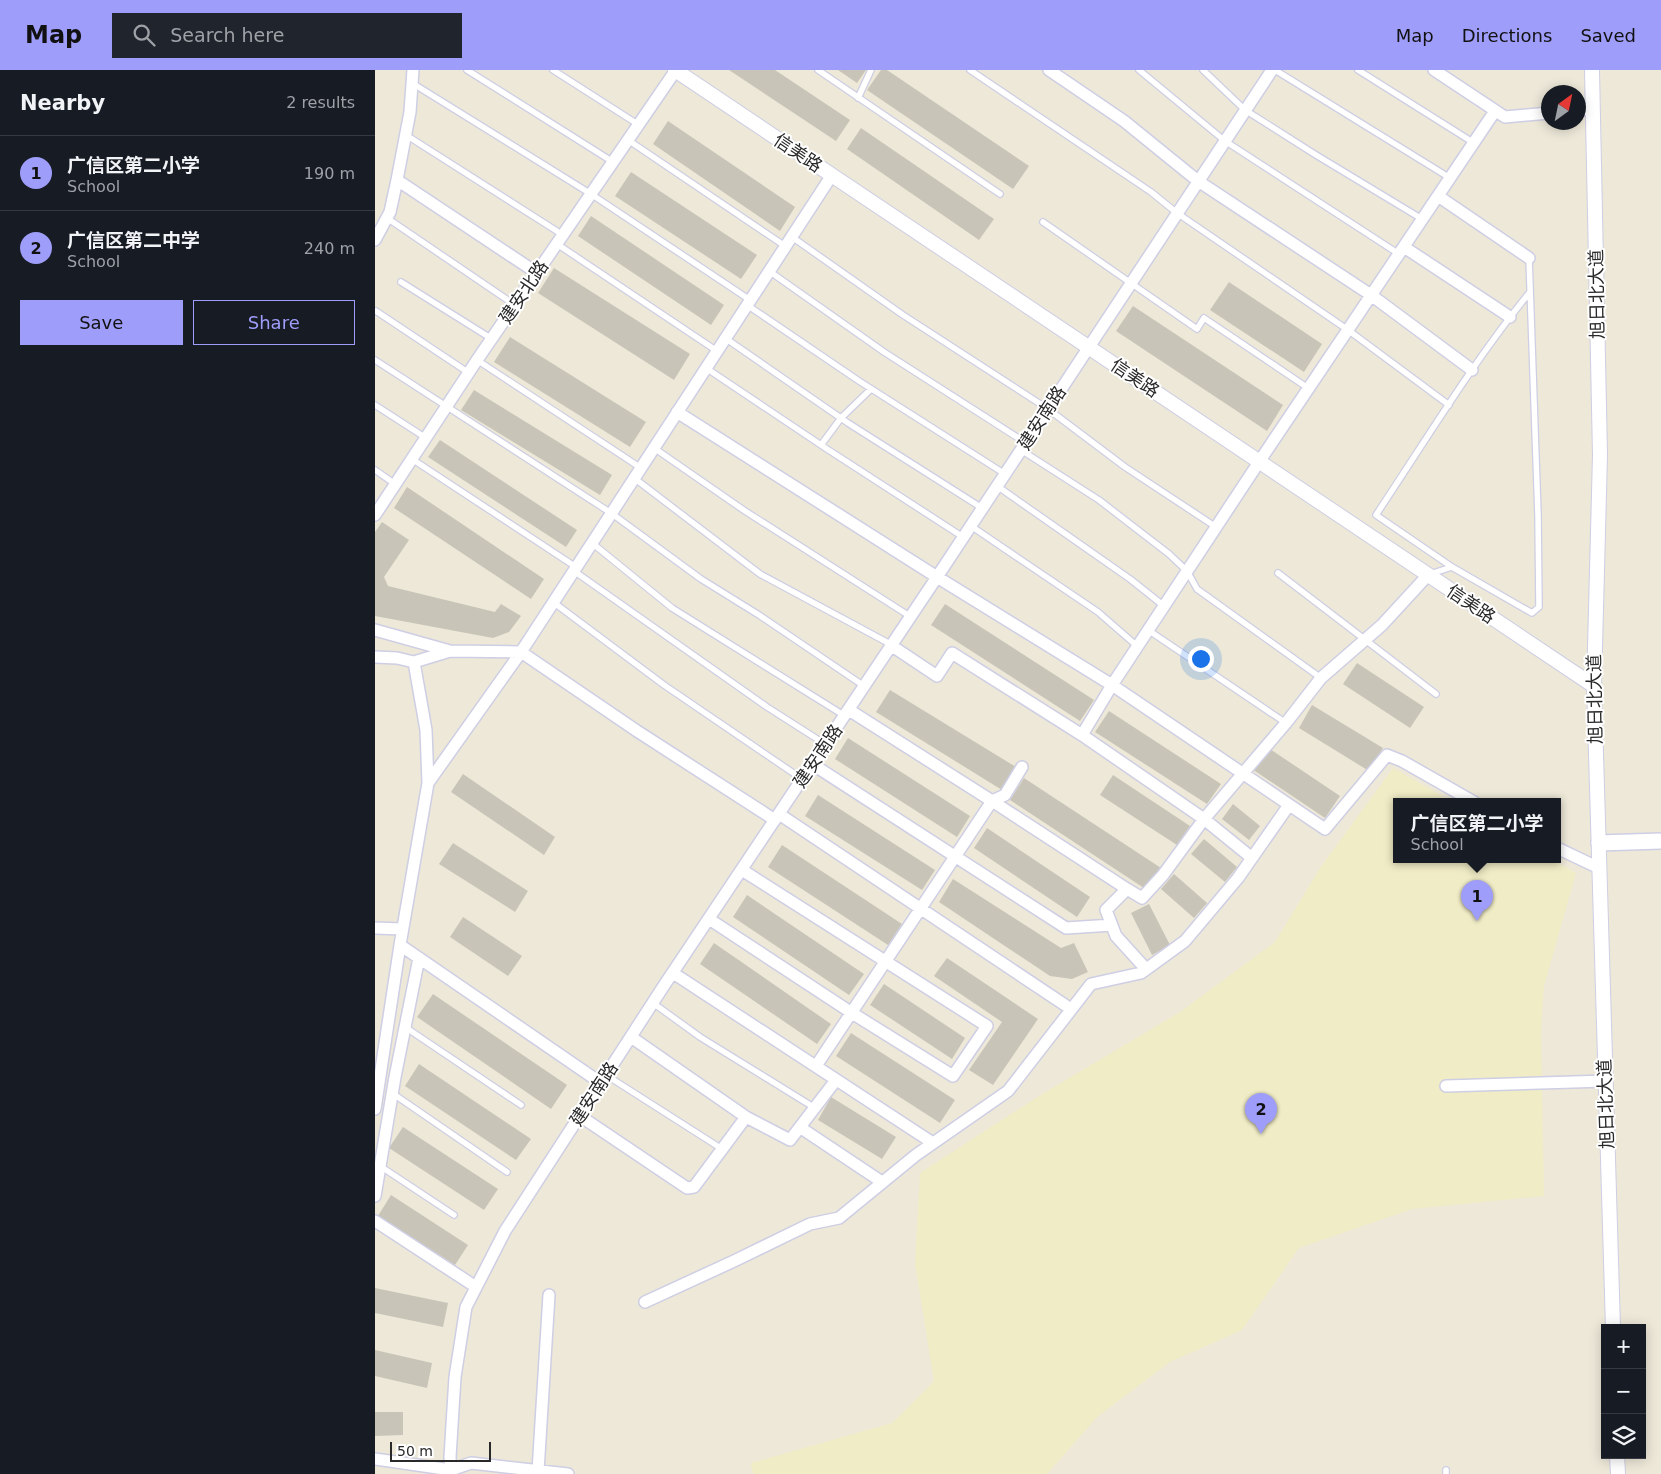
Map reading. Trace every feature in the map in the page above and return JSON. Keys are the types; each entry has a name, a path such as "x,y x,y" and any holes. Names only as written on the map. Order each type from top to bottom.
{"main road":[{"path":"1599,843 1661,841"}],"street":[{"path":"375,240 390,212 410,112 413,70"},
{"name":"建安北路","path":"375,514 477,360 676,70"},
{"name":"信美路","path":"676,70 1594,686"},
{"path":"1049,70 1125,122 1198,181 1371,295 1472,370"},
{"name":"建安南路","path":"451,1472 455,1377 466,1306 505,1231 653,1003 1273,70"},
{"path":"1434,70 1505,117 1541,114"},
{"name":"旭日北大道","path":"1592,70 1599,455 1594,686 1613,1324"},
{"path":"1586,110 1593,109"},
{"path":"1082,735 1111,685 1163,606 1495,111"},
{"path":"428,783 521,652 832,175"},
{"path":"397,180 537,273"},
{"path":"1438,196 1529,258"},
{"path":"1401,250 1510,317"},
{"path":"677,412 1111,685 1325,829 1387,755 1403,761 1467,798"},
{"path":"847,713 992,801 1142,898 1163,875 1204,819 1286,723 1321,678 1382,625 1428,575"},
{"path":"375,630 450,651 521,652 637,731 921,909 1071,1009"},
{"path":"892,646 937,676 952,653 1082,735 1204,819 1252,858"},
{"path":"375,657 397,658 414,662 450,651"},
{"path":"375,1109 402,929 428,783 426,730 414,662"},
{"path":"812,764 1066,928 1111,925"},
{"path":"816,1066 992,801 1005,794 1022,767"},
{"path":"645,1302 810,1224 839,1218 915,1155 1008,1091 1091,984 1141,973 1185,941 1238,878 1289,805"},
{"path":"1561,850 1599,868"},
{"path":"709,919 852,1013 953,1076 987,1026 742,870"},
{"path":"1127,889 1106,910 1116,936 1147,969"},
{"path":"375,928 402,929"},
{"path":"400,945 604,1079"},
{"path":"375,1196 392,1093 419,958"},
{"path":"673,973 933,1143"},
{"path":"631,1037 746,1117 790,1140 836,1080"},
{"path":"1445,1086 1606,1082"},
{"path":"580,1116 687,1188 694,1187 746,1117"},
{"path":"801,1128 883,1182"},
{"path":"375,1221 476,1287"},
{"path":"538,1470 549,1295"},
{"path":"1617,1459 1618,1474"},
{"path":"375,1460 451,1472 471,1462 568,1474"}],"lane":[{"path":"467,70 613,162"},
{"path":"553,70 639,124"},
{"path":"818,70 999,194"},
{"path":"858,98 871,70"},
{"path":"970,70 1151,192 1177,213 1348,330 1449,405"},
{"path":"1139,70 1225,141 1401,250"},
{"path":"1203,70 1245,110 1423,219"},
{"path":"1273,70 1450,178"},
{"path":"1358,70 1474,143"},
{"path":"412,83 591,194 749,302 871,389 1005,474"},
{"path":"406,135 560,239 717,351"},
{"path":"628,140 1048,408 1125,467 1216,527"},
{"path":"387,218 515,305"},
{"path":"1043,222 1197,328 1204,318 1308,388"},
{"path":"1529,258 1531,292 1538,505 1539,607 1532,613 1452,567 1376,515 1472,370 1510,317 1531,292"},
{"path":"769,271 1099,500 1169,554 1187,571 1197,588 1321,678"},
{"path":"401,282 492,339"},
{"path":"376,311 469,373"},
{"path":"725,338 841,418 983,508"},
{"path":"375,360 611,513 701,579 759,615 864,686"},
{"path":"477,360 641,468"},
{"path":"706,368 964,537"},
{"path":"821,445 841,418 871,389"},
{"path":"375,405 426,438"},
{"path":"654,448 745,511 911,617"},
{"path":"412,459 575,569 767,707 826,744"},
{"path":"375,470 395,484"},
{"path":"634,478 760,574 892,646"},
{"path":"997,486 1122,574 1163,606"},
{"path":"971,526 1098,612 1137,646"},
{"path":"592,542 672,608 847,713"},
{"path":"1428,575 1452,567"},
{"path":"1278,573 1436,694"},
{"path":"553,602 664,685 802,780"},
{"path":"1148,630 1286,723"},
{"path":"653,1003 700,1037 815,1108"},
{"path":"405,1027 521,1105"},
{"path":"604,1079 722,1149"},
{"path":"392,1093 507,1172"},
{"path":"380,1166 454,1215"}],"shaded area":[{"path":"1393,768 1446,798 1393,798 1393,863 1558,863 1576,873 1544,986 1541,1031 1544,1196 1412,1209 1299,1248 1242,1330 1170,1362 1097,1417 1047,1474 753,1474 751,1463 892,1423 934,1381 915,1264 920,1173 1039,1096 1180,1012 1275,942 1320,868"}],"building":[{"path":"729,70 775,70 850,120 836,141"},
{"path":"838,70 866,70 857,83"},
{"path":"881,70 887,70 1029,166 1013,189 867,90"},
{"path":"668,121 795,207 780,231 653,144"},
{"path":"861,128 994,219 979,240 847,149"},
{"path":"631,172 757,255 741,279 615,196"},
{"path":"591,216 724,305 711,325 578,236"},
{"path":"554,268 690,354 674,380 538,293"},
{"path":"1229,282 1322,344 1304,372 1210,310"},
{"path":"1133,306 1283,405 1267,431 1116,331"},
{"path":"510,337 646,422 630,447 494,362"},
{"path":"474,390 612,475 600,495 461,410"},
{"path":"440,440 577,530 566,547 428,457"},
{"path":"407,487 544,579 531,599 394,508"},
{"path":"382,522 409,540 384,577 388,586 495,612 501,604 521,616 509,632 493,638 375,616 375,532"},
{"path":"945,604 1094,700 1080,721 931,625"},
{"path":"1357,663 1424,707 1410,728 1343,684"},
{"path":"890,690 1016,767 1002,790 876,712"},
{"path":"1312,705 1383,748 1369,771 1299,728"},
{"path":"1109,711 1221,784 1207,804 1095,732"},
{"path":"848,738 970,816 957,837 835,759"},
{"path":"1267,747 1340,796 1325,818 1252,769"},
{"path":"463,774 555,837 544,855 451,792"},
{"path":"1113,775 1190,826 1177,845 1100,795"},
{"path":"1024,778 1161,868 1147,890 1010,800"},
{"path":"818,795 935,870 922,890 805,816"},
{"path":"1233,804 1260,826 1249,840 1222,819"},
{"path":"987,828 1090,897 1077,917 974,848"},
{"path":"1204,839 1237,867 1225,882 1191,854"},
{"path":"453,843 528,891 515,912 439,864"},
{"path":"782,845 902,924 888,945 768,867"},
{"path":"1174,874 1207,903 1194,918 1161,889"},
{"path":"953,879 1061,948 1074,943 1088,972 1072,979 1050,976 939,902"},
{"path":"747,895 864,974 849,995 733,917"},
{"path":"1149,904 1170,945 1152,955 1131,913"},
{"path":"463,917 522,956 508,976 450,937"},
{"path":"714,943 831,1024 817,1044 700,964"},
{"path":"947,958 1038,1019 993,1085 969,1070 1002,1022 934,976"},
{"path":"884,984 965,1038 952,1059 870,1005"},
{"path":"433,994 567,1085 551,1109 417,1017"},
{"path":"851,1033 955,1100 940,1123 836,1056"},
{"path":"419,1064 531,1139 516,1160 405,1086"},
{"path":"831,1097 896,1137 882,1159 818,1120"},
{"path":"403,1127 498,1189 484,1210 389,1148"},
{"path":"391,1195 468,1245 455,1265 378,1216"},
{"path":"375,1288 448,1303 443,1327 375,1313"},
{"path":"375,1350 432,1363 427,1388 375,1376"},
{"path":"375,1412 403,1412 403,1435 375,1436"}],"place":[{"name":"广信区第二小学","path":"1477,921"},
{"name":"广信区第二中学","path":"1261,1134"}]}
